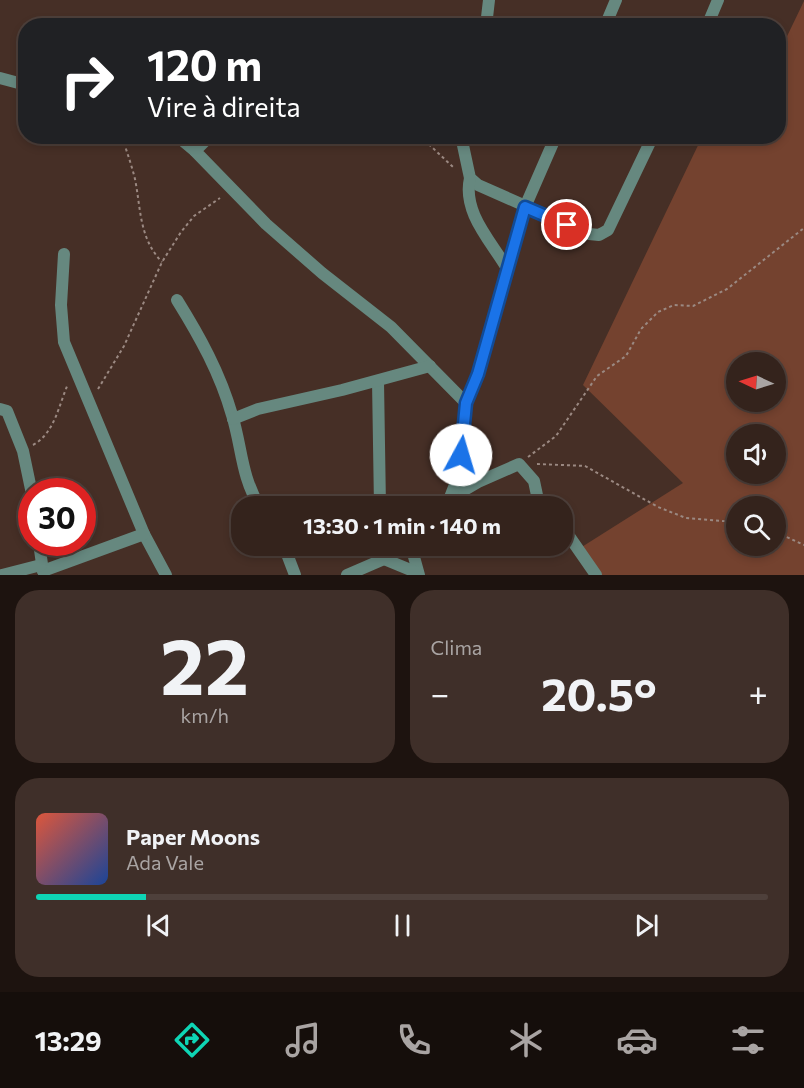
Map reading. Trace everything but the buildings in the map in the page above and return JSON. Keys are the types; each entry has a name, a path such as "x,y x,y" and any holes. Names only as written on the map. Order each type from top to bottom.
{"street":[{"path":"487,18 489,0"},
{"path":"609,18 616,0"},
{"path":"710,18 718,0"},
{"path":"0,78 18,83"},
{"path":"186,144 266,224 322,273 391,327 466,403"},
{"path":"195,152 202,144"},
{"path":"463,144 470,178 467,190 477,223 489,237 508,270"},
{"path":"448,496 458,477 466,403 478,374 525,207 553,144"},
{"path":"470,178 478,185 525,207 589,234 599,235 608,230 649,144"},
{"path":"64,254 61,305 64,342 144,534 166,575"},
{"path":"177,300 220,377 233,418 240,460 255,496"},
{"path":"233,418 258,409 378,381 430,366"},
{"path":"378,381 380,496"},
{"path":"0,409 7,411 23,451 29,478"},
{"path":"456,496 478,482 519,464 534,481 537,496"},
{"path":"2,575 43,570 144,534"},
{"path":"573,542 596,575"},
{"path":"288,556 295,575"},
{"path":"347,575 382,556"},
{"path":"397,556 418,574"},
{"path":"414,556 418,574"}],"path":[{"path":"124,144 135,179 141,223 151,250 162,262"},
{"path":"430,144 470,178"},
{"path":"88,400 106,381 120,355 147,300 162,262 194,216 232,189"},
{"path":"519,464 556,436 597,376 626,356 641,329 658,312 674,305 693,306 727,289 804,228"},
{"path":"23,451 41,441 55,420 74,369"},
{"path":"519,464 585,466 658,507 686,518 726,521"},
{"path":"786,537 804,545"}],"shaded area":[{"path":"804,1 804,575 590,575 577,550 683,483 583,385 699,144 786,144 786,38"}],"route":[{"path":"461,455 466,403 478,374 525,207 567,225"}]}
